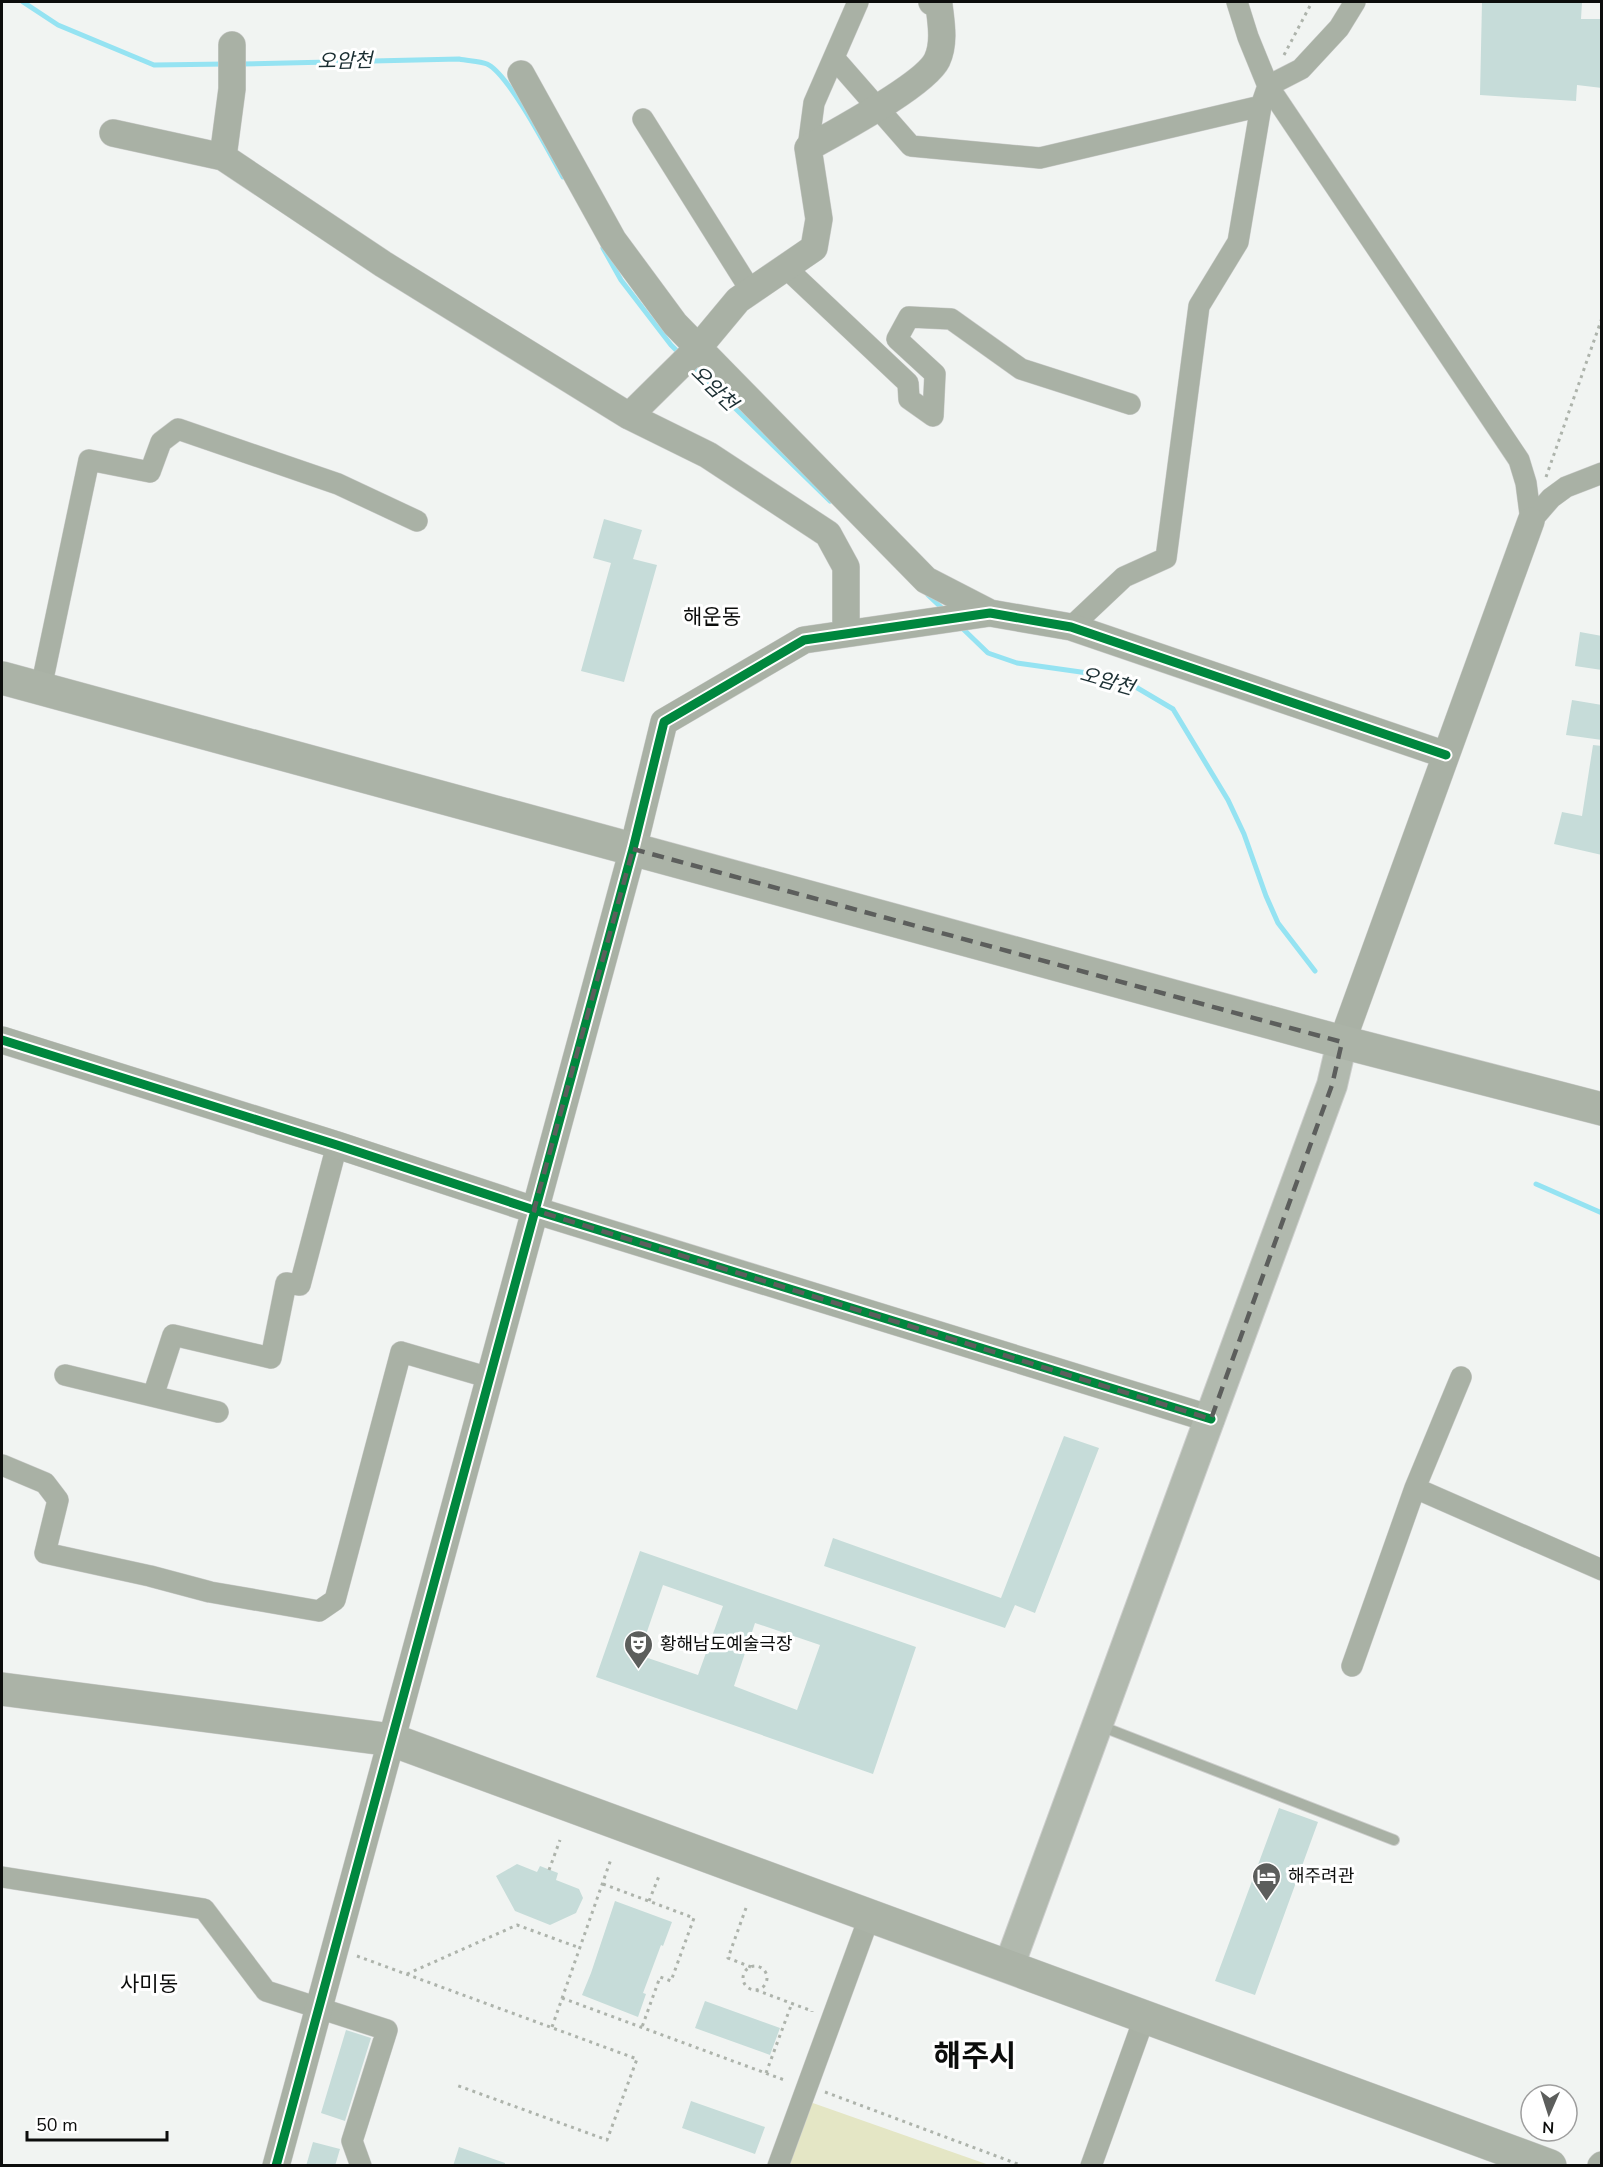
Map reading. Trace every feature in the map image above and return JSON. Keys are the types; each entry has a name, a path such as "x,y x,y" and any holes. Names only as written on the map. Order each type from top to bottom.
{"main road":[{"path":"2,678 1342,1042 1602,1109"},
{"path":"1009,1966 1332,1085 1342,1042"},
{"path":"2,1689 392,1740 1551,2166"}],"street":[{"path":"629,416 690,357 738,300 813,248 819,219 808,148 814,103 858,2"},
{"path":"808,148 915,84 937,60 942,33 939,5 932,2"},
{"path":"1237,2 1268,86 1519,460 1526,483 1531,521"},
{"path":"1071,627 1124,577 1166,558 1199,306 1238,242 1261,106 1268,86 1301,69 1339,28 1355,2"},
{"path":"223,157 232,89 232,45"},
{"path":"834,58 911,146 1040,158 1261,106"},
{"path":"521,74 613,240 675,324 690,357 926,580 980,614"},
{"path":"643,119 751,291"},
{"path":"113,133 223,157 383,264 629,416 708,455 828,534 846,567 846,633"},
{"path":"785,267 908,383 909,399 933,416 935,374 897,339 909,317 951,319 1021,369 1131,404"},
{"path":"41,688 89,460 150,472 161,442 178,429 338,484 417,521"},
{"path":"1342,1042 1531,521 1551,498 1566,487 1602,472"},
{"path":"276,2166 633,849 664,722 804,639 980,614 1071,627 1446,755"},
{"path":"2,1040 337,1145 534,1210 1211,1419"},
{"path":"153,1396 173,1335 271,1358 286,1282 300,1285 337,1145"},
{"path":"2,1465 45,1484 58,1500 45,1553 210,1592 319,1611 335,1600 401,1352 489,1378"},
{"path":"65,1375 218,1412"},
{"path":"1352,1666 1415,1488 1461,1377"},
{"path":"1415,1488 1602,1570"},
{"path":"2,1877 204,1909 266,1991 387,2030 352,2141 361,2166"},
{"path":"778,2166 870,1915"},
{"path":"1091,2166 1145,2016"}],"lane":[{"path":"1098,1725 1394,1840"}],"path":[{"path":"1268,86 1312,2"},
{"path":"1531,521 1602,318"},
{"path":"549,1870 560,1840"},
{"path":"551,2027 611,1859"},
{"path":"650,1901 659,1876"},
{"path":"603,1884 694,1918 671,1981 660,1977 642,2027"},
{"path":"746,1908 728,1958 759,1967 766,1976 763,1986 756,1990"},
{"path":"406,1974 517,1925 580,1948"},
{"path":"355,1955 637,2059 607,2140 456,2085"},
{"path":"751,1966 743,1975 743,1983 749,1989 812,2011 809,2021"},
{"path":"562,1998 787,2081 783,2090"},
{"path":"766,2073 792,2003"},
{"path":"807,2086 1023,2166"}],"highlighted area":[{"path":"633,849 1342,1042 1332,1085 1211,1419 534,1210"}],"green space":[{"path":"810,2102 989,2165 788,2166"}],"building":[{"path":"1482,2 1582,2 1581,19 1602,19 1602,88 1577,85 1576,101 1480,95"},
{"path":"604,519 642,530 633,559 657,565 624,682 581,671 611,563 593,558"},
{"path":"1580,632 1602,636 1602,670 1575,666"},
{"path":"1572,700 1602,705 1602,740 1566,735"},
{"path":"1593,745 1602,746 1602,855 1554,844 1562,812 1582,816"},
{"path":"1064,1436 1099,1448 1035,1613 1015,1605 1005,1628 824,1566 833,1538 1001,1598"},
{"name":"황해남도예술극장","path":"640,1551 916,1647 873,1774 596,1677","holes":["663,1585 723,1606 698,1675 639,1655","755,1623 820,1645 797,1710 734,1686"]},
{"name":"해주려관","path":"1279,1808 1318,1822 1255,1995 1215,1981"},
{"path":"517,1864 537,1872 540,1866 558,1873 556,1880 579,1889 583,1898 576,1913 550,1925 515,1911 496,1876"},
{"path":"615,1901 672,1922 643,1993 646,1994 638,2017 582,1995"},
{"path":"705,2001 780,2028 770,2055 695,2028"},
{"path":"346,2030 371,2038 345,2121 321,2113"},
{"path":"691,2101 765,2127 755,2154 682,2128"},
{"path":"313,2142 340,2149 335,2166 306,2166"},
{"path":"459,2147 505,2163 505,2166 453,2166"}],"waterway":[{"name":"오암천","path":"23,2 58,25 154,65 226,64"},
{"name":"오암천","path":"241,64 459,59 487,64 496,71 517,98 563,177"},
{"name":"오암천","path":"603,248 621,280 680,354"},
{"name":"오암천","path":"691,365 830,501"},
{"name":"오암천","path":"928,595 945,611"},
{"name":"오암천","path":"960,626 988,653 1017,663 1102,675 1129,683 1173,709 1228,800 1244,834 1278,923 1315,971"},
{"name":"오암천","path":"1536,1184 1602,1213"}],"cycle path":[{"path":"276,2166 633,849 664,722 804,640 990,613 1071,627 1446,755"},
{"path":"2,1040 337,1145 534,1210 1211,1419"}],"place":[{"name":"황해남도예술극장","path":"639,1670"},
{"name":"해주려관","path":"1267,1902"}],"district":[{"name":"해운동","path":"712,617"},
{"name":"사미동","path":"149,1984"},
{"name":"해주시","path":"975,2056"}]}
